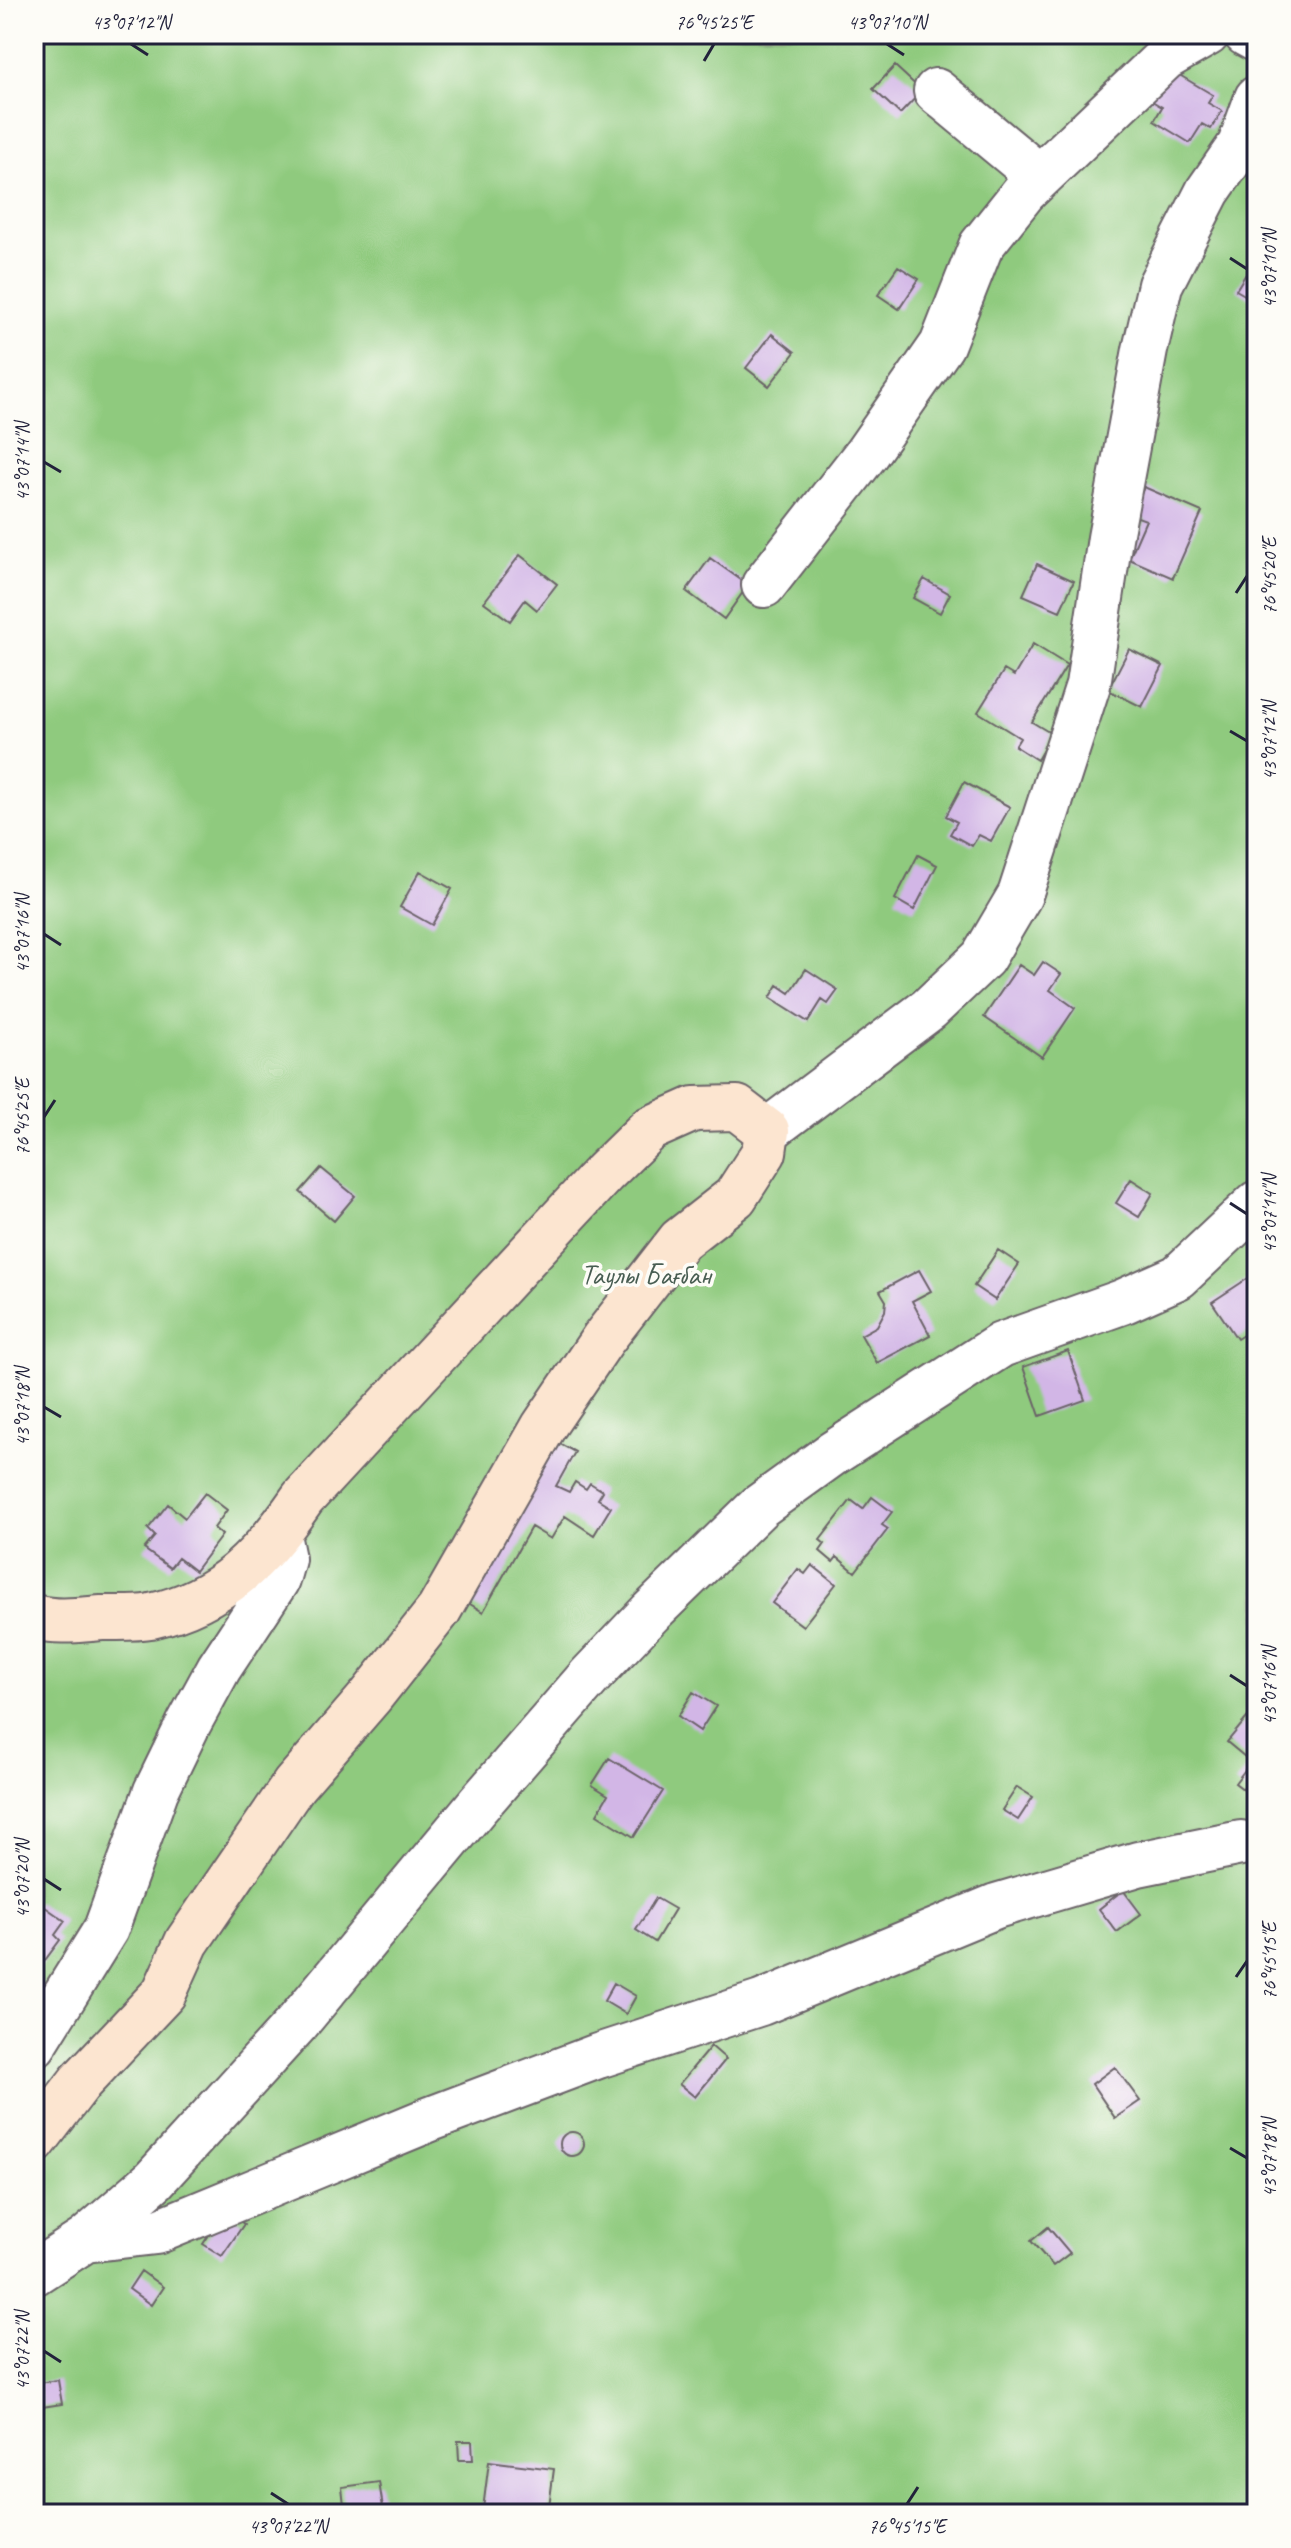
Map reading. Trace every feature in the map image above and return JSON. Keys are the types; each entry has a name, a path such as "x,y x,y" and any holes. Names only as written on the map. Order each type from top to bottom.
{"street":[{"path":"764,585 866,454 942,345 981,246 1024,192 1165,58 1207,34"},
{"path":"1246,34 1257,40"},
{"path":"936,91 1040,177"},
{"path":"34,2142 80,2082 164,1993 187,1942 294,1785 371,1696 439,1610 544,1426 603,1339 680,1240 735,1197 764,1152 767,1131 929,1009 983,958 1020,895 1088,685 1110,538 1160,285 1208,191 1240,145 1257,98"},
{"path":"34,1617 55,1622 149,1616 192,1602 239,1576 278,1535 303,1498 593,1184 649,1129 694,1109 737,1108 767,1131"},
{"path":"34,2273 85,2240 164,2169 298,2022 590,1676 760,1506 832,1454 1001,1345 1122,1302 1178,1277 1257,1203"},
{"path":"34,2045 106,1929 156,1791 189,1723 219,1668 277,1580 283,1559 278,1535"},
{"path":"85,2240 156,2232 428,2120 598,2056 761,2003 996,1906 1138,1864 1241,1843"}],"green space":[{"name":"Таулы Бағбан","path":"34,34 1257,34 1257,2514 34,2514"}],"building":[{"path":"895,66 922,91 900,114 873,89"},
{"path":"1166,67 1213,95 1208,103 1222,111 1211,129 1202,124 1190,143 1154,121 1162,107 1147,98"},
{"path":"1257,256 1257,302 1236,290"},
{"path":"898,266 919,279 899,309 878,295"},
{"path":"772,334 795,352 769,386 746,368"},
{"path":"1144,487 1202,512 1173,578 1129,559 1146,520 1132,515"},
{"path":"520,555 557,584 537,610 525,600 510,621 484,602"},
{"path":"710,558 748,585 724,619 686,591"},
{"path":"1037,564 1074,581 1060,611 1023,595"},
{"path":"924,579 950,594 940,613 913,598"},
{"path":"1033,644 1067,665 1032,722 1052,734 1037,760 1015,746 1020,738 978,712 1004,670 1014,676"},
{"path":"1129,649 1163,666 1142,707 1108,690"},
{"path":"964,782 1010,807 991,841 979,835 972,846 950,834 957,822 946,816"},
{"path":"918,855 937,865 914,910 895,899"},
{"path":"420,871 452,889 432,925 400,907"},
{"path":"1043,962 1061,974 1050,990 1075,1008 1042,1057 984,1017 1019,965 1034,975"},
{"path":"806,969 838,990 828,1004 822,1000 808,1022 770,998 778,985 790,993"},
{"path":"321,1168 355,1196 334,1221 300,1192"},
{"path":"1131,1179 1153,1193 1139,1217 1116,1203"},
{"path":"998,1250 1019,1264 995,1300 974,1286"},
{"path":"919,1270 931,1291 912,1301 930,1335 877,1363 861,1335 877,1326 885,1311 886,1301 880,1291"},
{"path":"1256,1273 1257,1326 1237,1339 1212,1302"},
{"path":"1068,1351 1085,1400 1040,1416 1023,1367"},
{"path":"553,1440 575,1452 556,1486 569,1492 575,1482 586,1489 590,1483 603,1491 598,1499 611,1507 594,1535 565,1516 551,1539 531,1527 483,1612 462,1599"},
{"path":"205,1493 227,1510 214,1528 222,1535 195,1571 178,1558 170,1568 144,1549 155,1536 148,1529 168,1504 185,1518"},
{"path":"872,1497 892,1512 882,1525 888,1529 855,1572 837,1557 833,1562 820,1551 825,1544 820,1540 851,1500 863,1509"},
{"path":"812,1565 836,1584 803,1626 772,1603 798,1569 805,1574"},
{"path":"693,1692 716,1706 700,1731 678,1716"},
{"path":"1251,1713 1257,1718 1257,1789 1252,1796 1235,1783 1251,1762 1227,1742"},
{"path":"609,1758 663,1791 634,1837 597,1814 608,1795 592,1785"},
{"path":"1017,1787 1033,1797 1018,1820 1002,1810"},
{"path":"1123,1890 1141,1914 1117,1932 1099,1909"},
{"path":"656,1898 675,1909 655,1942 636,1930"},
{"path":"38,1902 65,1921 55,1935 60,1940 34,1975 34,1908"},
{"path":"614,1983 636,1996 626,2014 604,2001"},
{"path":"711,2046 726,2059 695,2097 679,2084"},
{"path":"1115,2067 1140,2101 1115,2118 1092,2084"},
{"path":"572,2132 581,2135 584,2144 581,2153 572,2156 563,2153 560,2144 563,2135"},
{"path":"225,2211 244,2224 222,2256 203,2244"},
{"path":"1048,2227 1070,2253 1053,2266 1031,2241"},
{"path":"141,2271 163,2287 151,2305 129,2289"},
{"path":"58,2380 62,2404 42,2407 38,2383"},
{"path":"458,2441 472,2441 473,2460 459,2460"},
{"path":"489,2461 554,2469 548,2514 483,2509"},
{"path":"379,2482 384,2514 345,2514 342,2487"}]}
